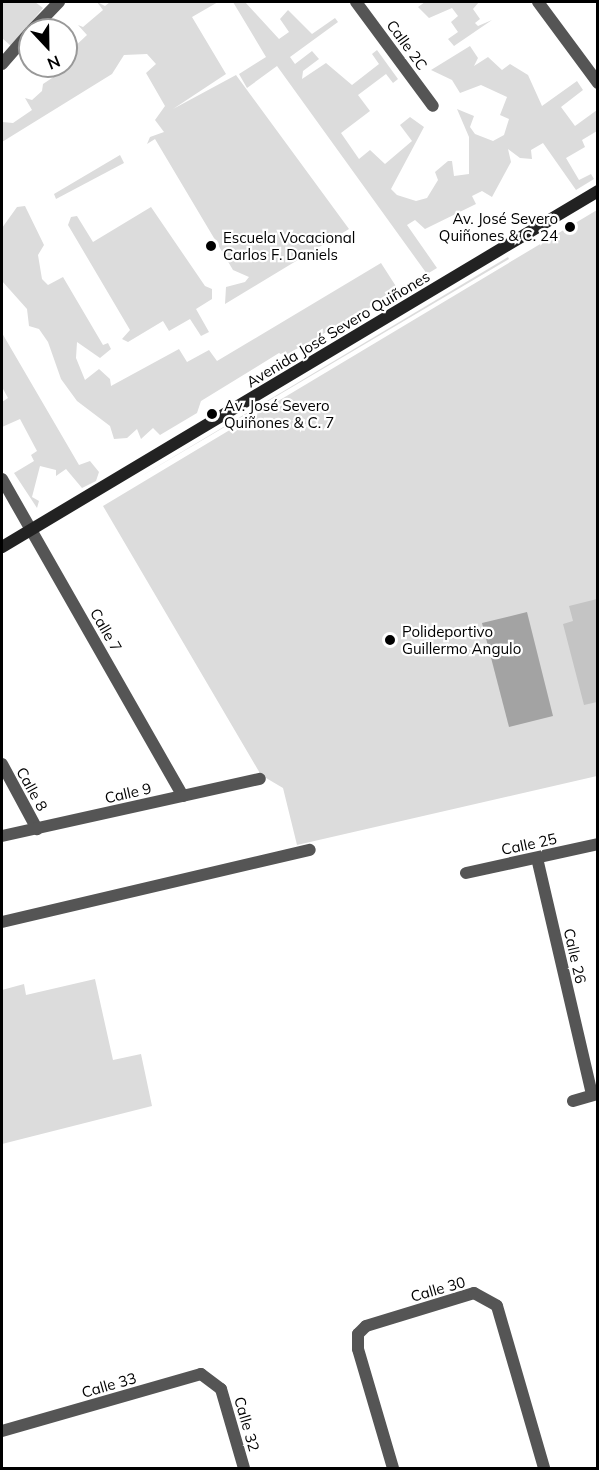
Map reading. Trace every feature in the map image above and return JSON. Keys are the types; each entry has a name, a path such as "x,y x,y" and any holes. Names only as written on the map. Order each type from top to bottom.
{"street":[{"path":"44,18 59,2"},
{"name":"Calle 2C","path":"356,2 433,106"},
{"path":"538,2 597,83"},
{"path":"2,64 18,46"},
{"name":"Avenida José Severo Quiñones","path":"2,547 597,191"},
{"name":"Calle 7","path":"2,479 183,796"},
{"name":"Calle 8","path":"2,764 37,829"},
{"name":"Calle 9","path":"2,836 261,779"},
{"name":"Calle 25","path":"466,873 597,844"},
{"path":"2,922 310,850"},
{"name":"Calle 26","path":"537,858 595,1095"},
{"path":"573,1101 595,1095"},
{"name":"Calle 30","path":"393,1468 358,1349 358,1335 366,1326 474,1293 497,1306 544,1468"},
{"name":"Calle 33","path":"2,1431 201,1374 221,1389"},
{"name":"Calle 32","path":"221,1389 244,1468"}],"shaded area":[{"path":"2,2 35,2 43,8 35,18 18,18 18,38 11,46 2,38"},
{"path":"97,2 105,6 110,2 218,2 192,17 226,74 173,109 236,75 349,229 225,304 226,287 245,282 249,277 233,270 155,139 147,144 150,137 164,132 155,120 165,106 146,73 156,64 147,54 124,55 112,74 2,142 2,122 13,123 32,110 25,98 32,100 42,91 43,84 52,78 78,78 78,43 87,35 78,25 83,27 103,10"},
{"path":"233,2 245,2 279,39 289,32 280,19 288,10 312,34 335,18 338,22 290,57 295,64 312,51 319,59 303,71 302,79 326,63 352,85 379,64 372,54 377,50 398,79 393,83 386,74 358,95 370,111 341,133 359,159 370,150 385,164 412,141 400,125 410,117 424,127 391,189 397,195 416,201 427,198 438,180 435,172 448,161 452,161 454,176 469,174 469,137 457,109 474,116 470,127 475,134 493,141 504,135 509,119 500,115 507,97 481,85 460,93 452,80 431,70 470,46 478,58 474,66 488,57 502,70 510,64 528,75 542,106 577,81 583,90 561,107 575,126 597,110 597,131 582,140 585,147 566,158 579,180 591,174 594,179 576,190 543,143 531,150 532,159 520,158 508,149 511,162 492,197 482,191 472,196 476,204 425,229 415,220 407,225 437,268 427,274 277,66 247,88 239,74 266,57"},
{"path":"425,2 479,2 473,9 480,19 475,23 478,26 492,20 454,46 448,39 458,32 451,22 458,16 452,8 429,18 418,7"},
{"path":"120,155 124,163 56,199 54,194"},
{"path":"25,206 44,245 38,255 42,279 48,285 63,277 103,345 108,343 111,349 100,358 77,342 76,358 85,380 99,369 110,379 111,386 179,349 187,362 209,350 217,361 381,263 399,291 284,356 279,353 201,401 197,413 160,435 153,428 141,439 137,429 127,438 114,439 110,426 77,401 61,379 48,342 39,329 29,326 27,309 2,281 2,228 17,207"},
{"path":"151,207 205,286 212,289 212,299 196,309 209,332 201,336 190,319 169,331 163,321 128,342 122,339 130,330 68,225 71,217 77,216 93,242"},
{"name":"Polideportivo Guillermo Angulo","path":"597,210 597,776 297,845 283,788 261,775 103,506"},
{"path":"508,257 509,259 133,481"},
{"path":"2,333 79,465 90,461 99,472 96,481 82,488 66,469 56,476 56,470 40,466 32,497 39,501 37,508 14,473 34,461 31,455 37,451 20,419 2,427 2,402 8,398 2,387"},
{"path":"527,612 553,716 509,727 482,623"},
{"path":"95,979 113,1060 141,1054 152,1106 2,1144 2,990 24,984 26,995"}],"building":[{"path":"597,599 597,702 584,705 563,624 573,621 569,606"}],"place":[{"name":"Av. José Severo Quiñones & C. 24","path":"570,227"},
{"name":"Escuela Vocacional Carlos F. Daniels","path":"211,246"},
{"name":"Av. José Severo Quiñones & C. 7","path":"212,414"},
{"name":"Polideportivo Guillermo Angulo","path":"390,640"}]}
